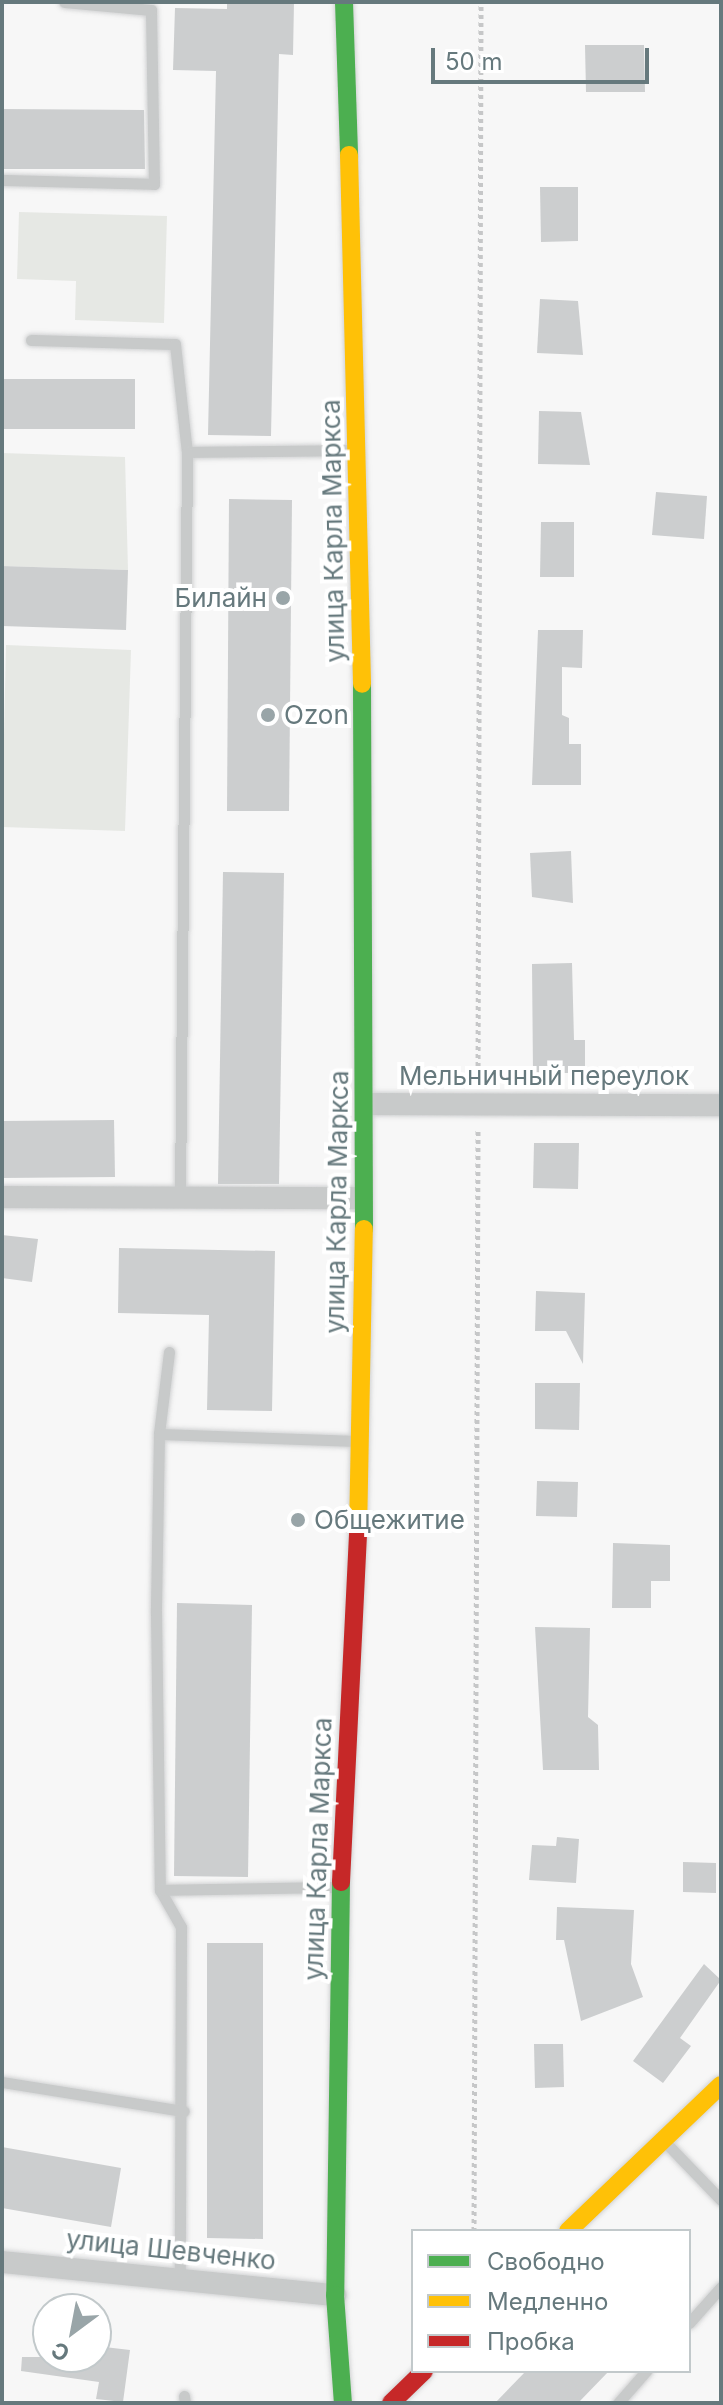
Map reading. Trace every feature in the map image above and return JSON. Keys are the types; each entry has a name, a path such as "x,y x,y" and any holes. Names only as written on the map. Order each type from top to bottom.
{"street":[{"name":"улица Карла Маркса","path":"343,2403 335,2295 341,1887 359,1441 361,1198 366,1104 359,450 344,2"},
{"name":"Мельничный переулок","path":"366,1104 721,1105"},
{"path":"2,1197 361,1198"},
{"path":"570,2229 721,2085"},
{"name":"улица Шевченко","path":"2,2262 335,2295"},
{"path":"391,2403 422,2373"}],"lane":[{"path":"2,180 154,184 151,10 64,2"},
{"path":"31,340 175,344 187,452 180,1198"},
{"path":"187,452 359,450"},
{"path":"169,1352 159,1434 160,1890 181,1927 184,2111 180,2279"},
{"path":"159,1434 359,1441"},
{"path":"160,1890 341,1887"},
{"path":"2,2082 184,2111"},
{"path":"662,2139 721,2200"},
{"path":"691,2321 721,2287"},
{"path":"618,2403 644,2373"}],"shaded area":[{"path":"19,212 167,216 164,323 75,320 76,281 17,279"},
{"path":"2,453 125,457 128,570 2,566"},
{"path":"6,645 131,650 125,831 2,827"}],"building":[{"path":"227,2 294,2 293,55 279,54 271,436 208,435 216,71 173,70 175,8 227,9"},
{"path":"585,45 644,45 645,92 586,92"},
{"path":"2,109 144,110 145,169 2,169"},
{"path":"540,187 578,187 578,241 541,242"},
{"path":"540,299 578,301 583,355 537,353"},
{"path":"2,379 135,379 135,429 2,429"},
{"path":"539,411 581,412 590,465 538,464"},
{"path":"656,492 707,496 704,539 652,535"},
{"path":"229,499 292,500 289,811 227,811"},
{"path":"541,522 574,522 574,577 540,577"},
{"path":"2,566 128,570 126,630 2,626"},
{"path":"538,630 583,630 582,668 562,667 562,715 569,718 569,744 581,744 581,785 532,785"},
{"path":"571,851 573,903 532,897 530,853"},
{"path":"223,872 284,873 279,1184 218,1184"},
{"path":"572,963 574,1040 585,1040 585,1073 533,1073 532,964"},
{"path":"114,1120 115,1177 2,1178 2,1121"},
{"path":"534,1143 579,1143 578,1189 533,1188"},
{"path":"2,1235 38,1239 32,1282 2,1278"},
{"path":"119,1248 275,1251 272,1411 207,1410 209,1315 118,1313"},
{"path":"536,1291 585,1293 583,1364 566,1331 535,1331"},
{"path":"535,1383 580,1383 579,1430 535,1429"},
{"path":"537,1481 578,1482 577,1517 536,1516"},
{"path":"613,1543 670,1545 670,1581 651,1581 651,1608 612,1608"},
{"path":"177,1603 252,1605 248,1877 174,1876"},
{"path":"535,1627 590,1628 588,1717 598,1725 599,1770 543,1770"},
{"path":"557,1837 579,1839 576,1883 529,1880 532,1845 556,1846"},
{"path":"683,1862 716,1863 716,1893 683,1892"},
{"path":"557,1907 634,1910 631,1964 643,1997 581,2021 564,1940 556,1940"},
{"path":"207,1943 263,1943 263,2239 207,2238"},
{"path":"704,1964 721,1980 680,2038 691,2046 663,2083 633,2061"},
{"path":"534,2044 563,2044 564,2087 535,2088"},
{"path":"2,2147 121,2168 111,2227 2,2208"},
{"path":"112,2348 130,2350 123,2402 96,2399 99,2382 35,2373 112,2373"},
{"path":"22,2357 32,2357 32,2373 21,2371"},
{"path":"524,2373 607,2373 578,2403 495,2403"}],"traffic: fast":[{"path":"344,2 349,155"},
{"path":"362,684 364,1229"},
{"path":"341,1882 335,2295 343,2403"}],"traffic: slow":[{"path":"349,155 362,684"},
{"path":"358,1533 364,1229"},
{"path":"570,2229 721,2085"}],"traffic: jam":[{"path":"341,1882 358,1533"},
{"path":"391,2403 422,2373"}],"place":[{"name":"Билайн","path":"283,598"},
{"name":"Ozon","path":"268,715"},
{"name":"Общежитие","path":"298,1520"}]}
